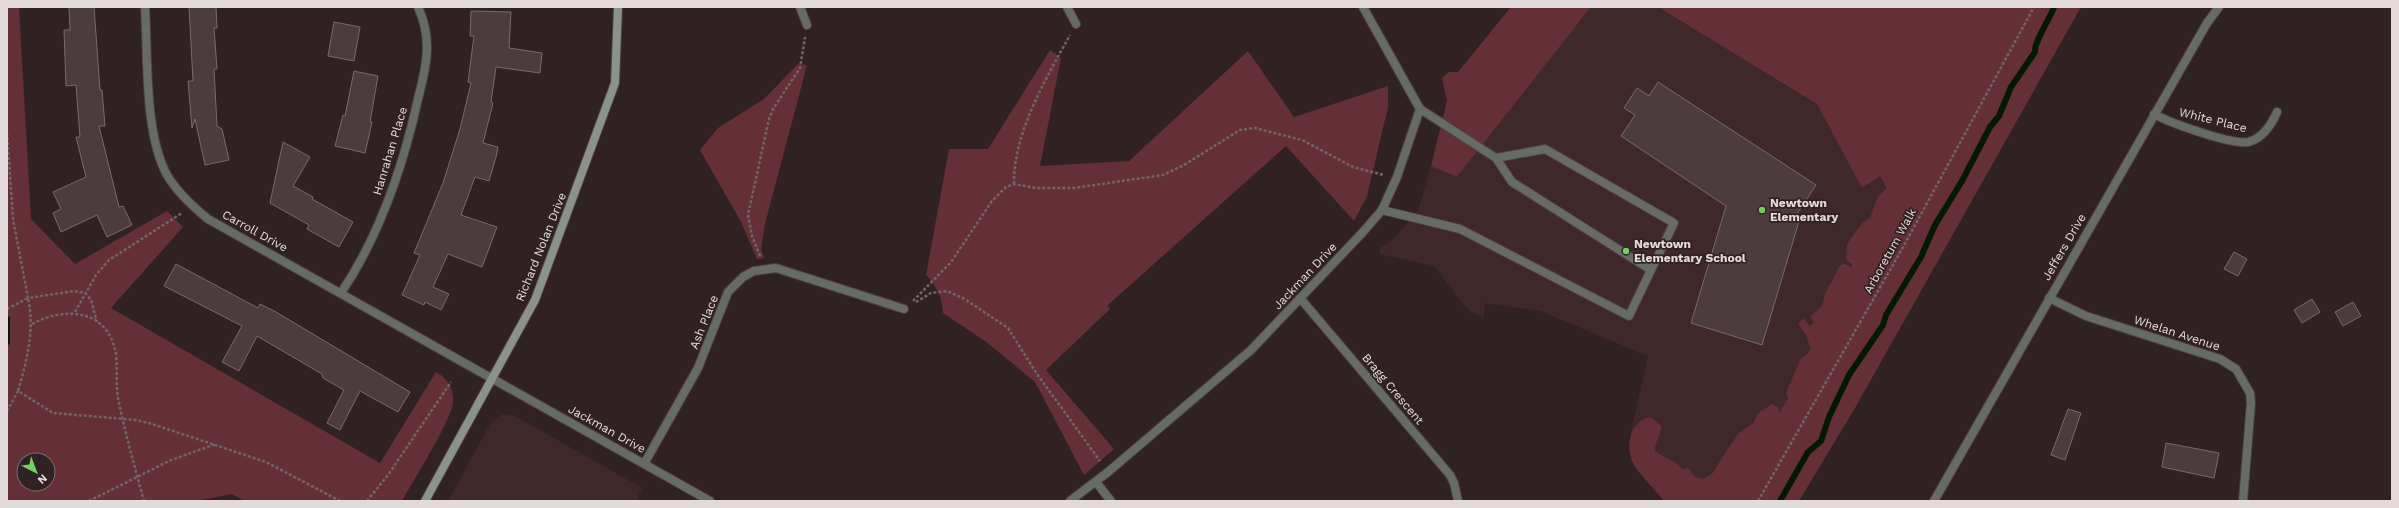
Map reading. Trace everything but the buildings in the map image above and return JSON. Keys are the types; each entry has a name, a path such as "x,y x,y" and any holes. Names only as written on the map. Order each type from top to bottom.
{"main road":[{"name":"Richard Nolan Drive","path":"425,501 535,300 615,83 618,7"}],"street":[{"name":"Carroll Drive","path":"145,7 151,122 157,151 167,176 190,204 208,219 492,379"},
{"name":"Hanrahan Place","path":"341,293 360,263 376,231 392,192 409,137 427,50 424,21 418,7"},
{"path":"800,7 807,25"},
{"path":"1067,7 1076,24"},
{"path":"1363,7 1420,109 1496,158 1512,182 1651,270"},
{"name":"Jeffers Drive","path":"1934,501 2154,114 2207,23 2220,7"},
{"name":"Jackman Drive","path":"1070,501 1108,472 1251,350 1382,210 1397,177 1420,109"},
{"name":"White Place","path":"2154,114 2176,124 2242,142 2253,140 2263,133 2272,123 2277,112"},
{"path":"1382,210 1460,229 1629,316 1674,223 1545,149 1496,158"},
{"name":"Ash Place","path":"644,464 698,368 728,292 743,277 766,268 788,271 904,309"},
{"name":"Bragg Crescent","path":"1300,298 1450,475 1456,487 1458,501"},
{"name":"Whelan Avenue","path":"2049,298 2086,316 2220,359 2236,369 2247,385 2251,404 2243,501"},
{"name":"Jackman Drive","path":"492,379 710,501"},
{"path":"1096,482 1112,501"}],"path":[{"name":"Arboretum Walk","path":"1758,501 1902,249 2034,7"},
{"path":"1014,184 1015,156 1030,115 1076,24"},
{"path":"766,268 748,223 748,206 769,118 773,109 800,68 807,25"},
{"path":"904,309 950,262 992,201 1006,187 1014,184 1036,188 1074,188 1163,175 1184,165 1240,130 1255,128 1302,140 1353,167 1397,177"},
{"path":"7,132 13,219 32,324 18,390 7,411"},
{"path":"75,312 85,293 109,260 176,218 190,204"},
{"path":"904,309 931,293 948,291 963,298 999,321 1014,337 1037,374 1108,472"},
{"path":"7,310 28,298 74,292 85,293 91,300 97,322"},
{"path":"32,324 48,317 75,312 97,322 107,331 114,347 116,362 115,384 122,419 144,501"},
{"path":"367,501 384,481 451,382"},
{"path":"18,390 53,413 122,419 152,424 216,444 287,472 340,501"},
{"path":"89,501 184,454 216,444"}],"shaded area":[{"path":"7,7 19,7 31,219 75,264 167,211 183,227 111,308 380,463 436,372 444,377 451,389 453,403 451,412 439,437 402,501 244,501 232,494 196,501 7,501"},
{"path":"1511,7 1591,7 1457,177 1431,166 1447,101 1442,78 1449,72 1458,72"},
{"name":"Newtown Elementary School","path":"1591,7 1658,7 1921,167 1729,501 1664,501 1635,467 1631,451 1631,432 1648,356 1540,311 1485,303 1484,318 1469,311 1434,266 1380,254 1380,248 1395,238 1419,208 1431,166 1457,177"},
{"path":"1658,7 2081,7 1855,408 1799,501 1664,501 1639,472 1632,461 1629,446 1630,438 1637,425 1650,417 1662,426 1654,450 1676,463 1682,469 1688,468 1695,477 1703,479 1712,474 1739,433 1753,423 1758,413 1772,404 1778,407 1779,413 1788,398 1786,393 1800,360 1811,350 1806,335 1798,324 1803,318 1810,326 1814,323 1810,317 1822,306 1825,294 1840,265 1845,264 1852,268 1852,264 1846,260 1847,244 1862,223 1870,218 1878,196 1887,188 1880,176 1862,188 1817,104"},
{"path":"1050,50 1061,58 1040,166 1129,161 1248,51 1294,117 1388,86 1388,107 1367,196 1354,221 1286,146 1108,305 1110,309 1046,370 1114,449 1084,475 1035,382 985,341 943,313 938,292 926,275 949,149 988,149"},
{"path":"798,64 807,65 765,224 761,248 764,258 757,259 741,222 700,150 718,128 764,99"},
{"path":"506,414 517,417 642,488 636,501 448,501 490,424 501,415"}],"waterway":[{"path":"1780,501 1808,452 1821,441 1829,417 1849,375 1883,325 1886,315 1921,257 1935,225 1962,181 1990,127 1999,116 2011,87 2035,52 2037,42 2054,7"},
{"path":"7,319 7,342"}],"place":[{"name":"Newtown Elementary","path":"1762,210"},
{"name":"Newtown Elementary School","path":"1626,251"}]}
